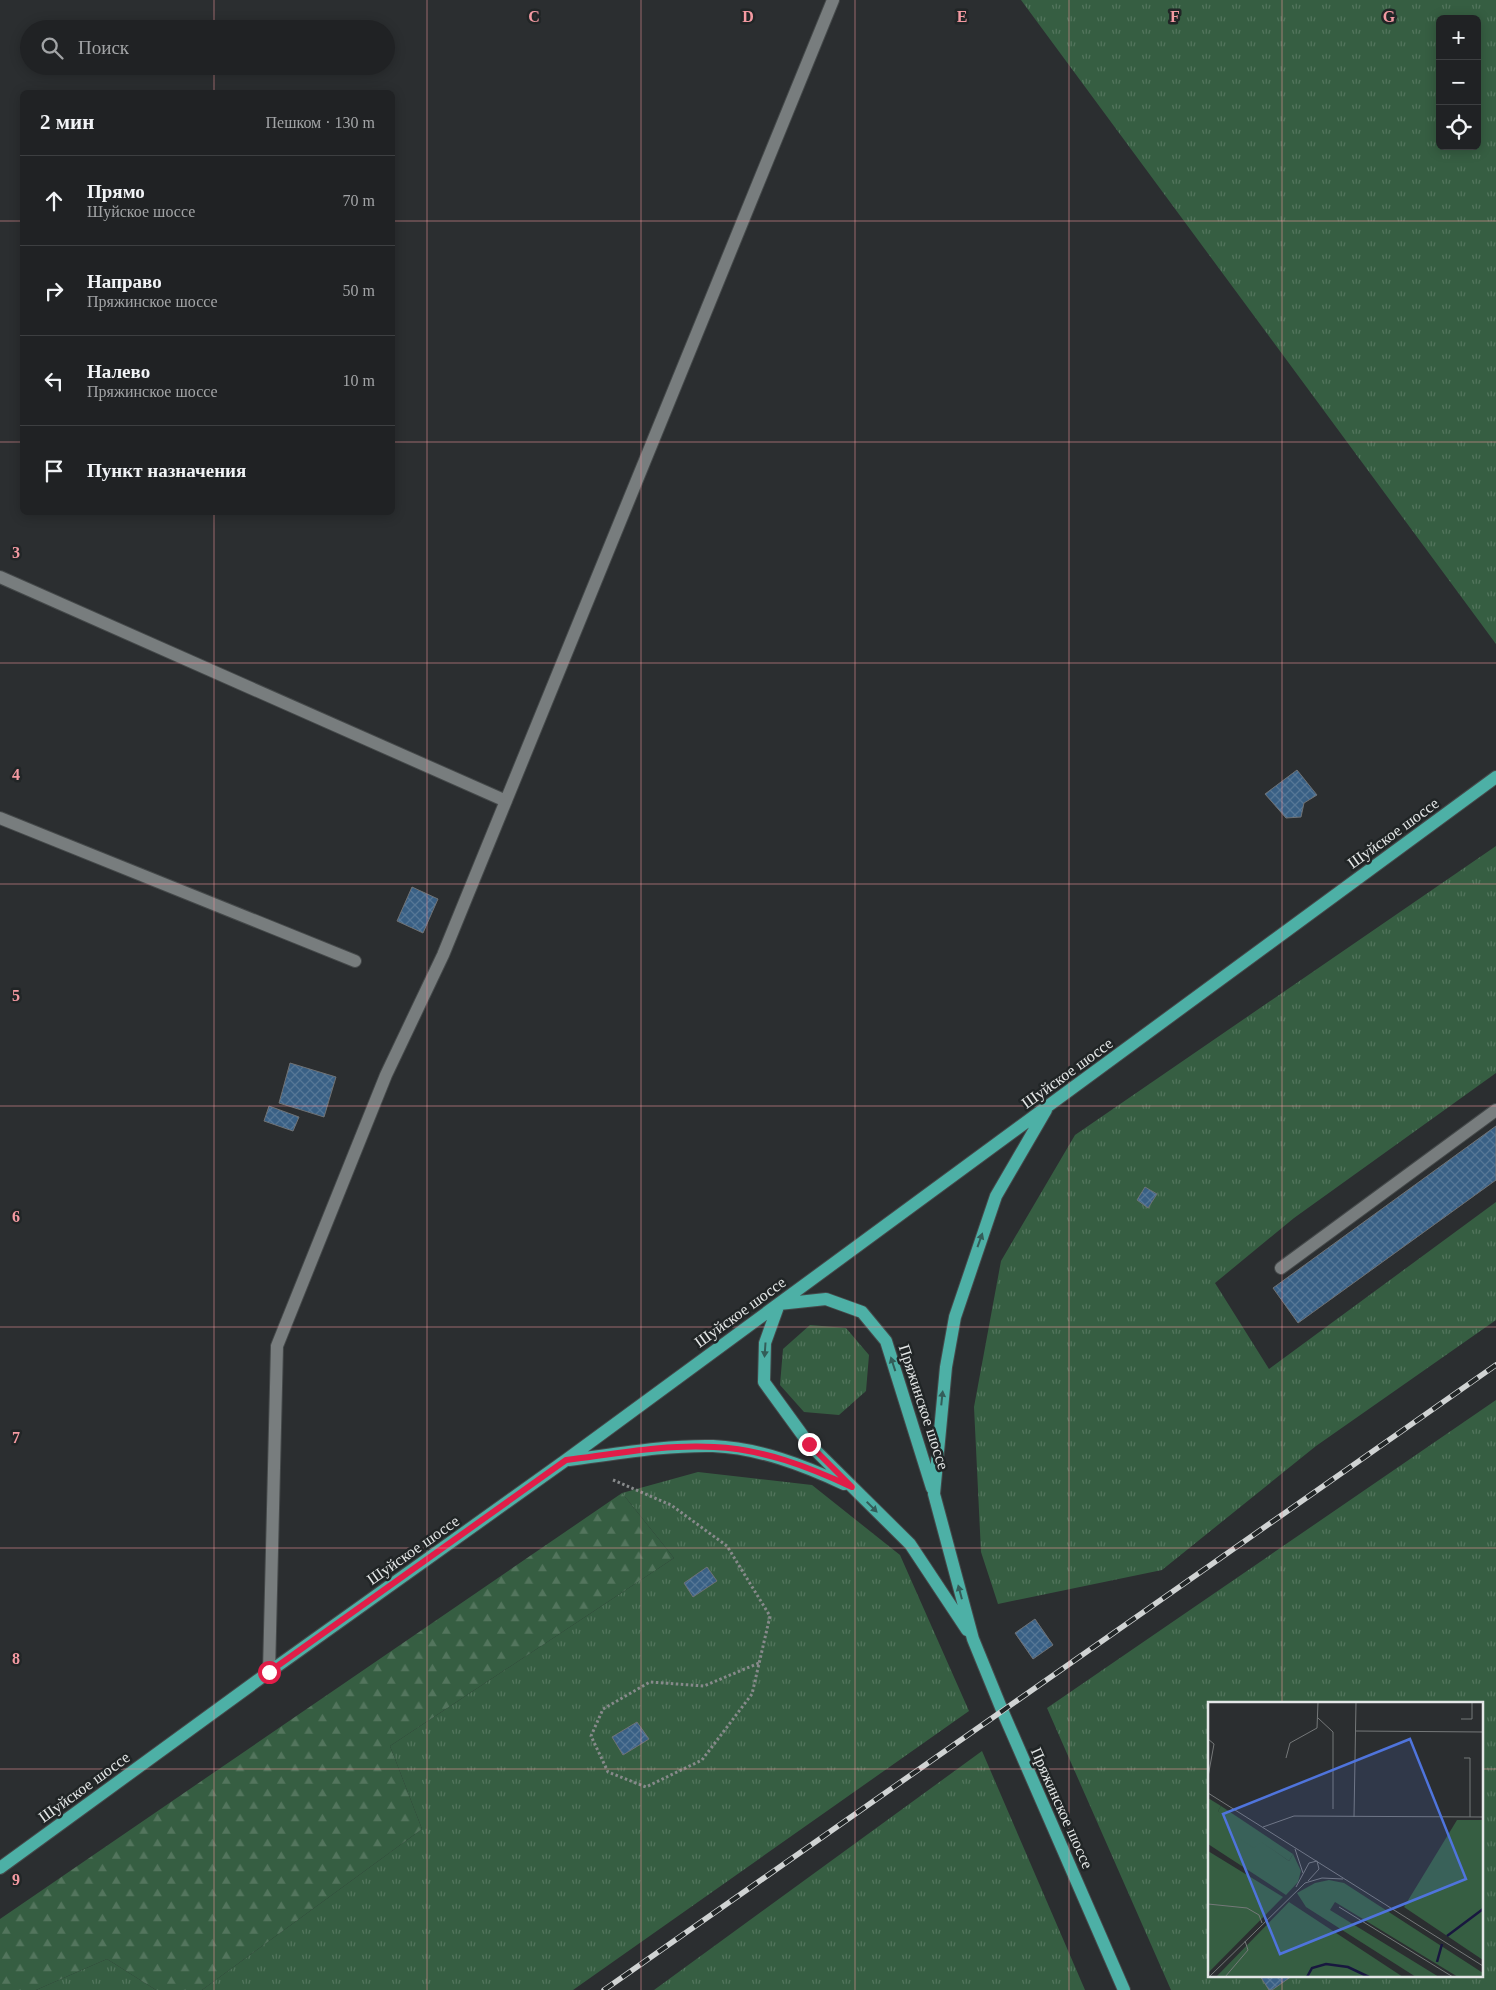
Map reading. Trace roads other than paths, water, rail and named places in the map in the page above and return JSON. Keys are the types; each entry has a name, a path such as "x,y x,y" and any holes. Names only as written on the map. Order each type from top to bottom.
{"main road":[{"name":"Шуйское шоссе","path":"0,1868 269,1672 566,1460 1496,777"},
{"name":"Пряжинское шоссе","path":"934,1494 946,1367 960,1300 996,1196 1048,1106"},
{"name":"Пряжинское шоссе","path":"973,1639 910,1544 809,1444 764,1382 765,1343 779,1304 826,1299 862,1312 886,1341 934,1494 973,1639 1124,1990"},
{"name":"Пряжинское шоссе","path":"566,1460 713,1446 743,1450 804,1465 852,1487"}],"lane":[{"path":"269,1672 277,1346 386,1075 443,955 833,0"},
{"path":"0,577 506,800"},
{"path":"0,818 355,961"},
{"path":"1280,1268 1496,1110"}],"railway":[{"path":"604,1990 1496,1365"}]}
